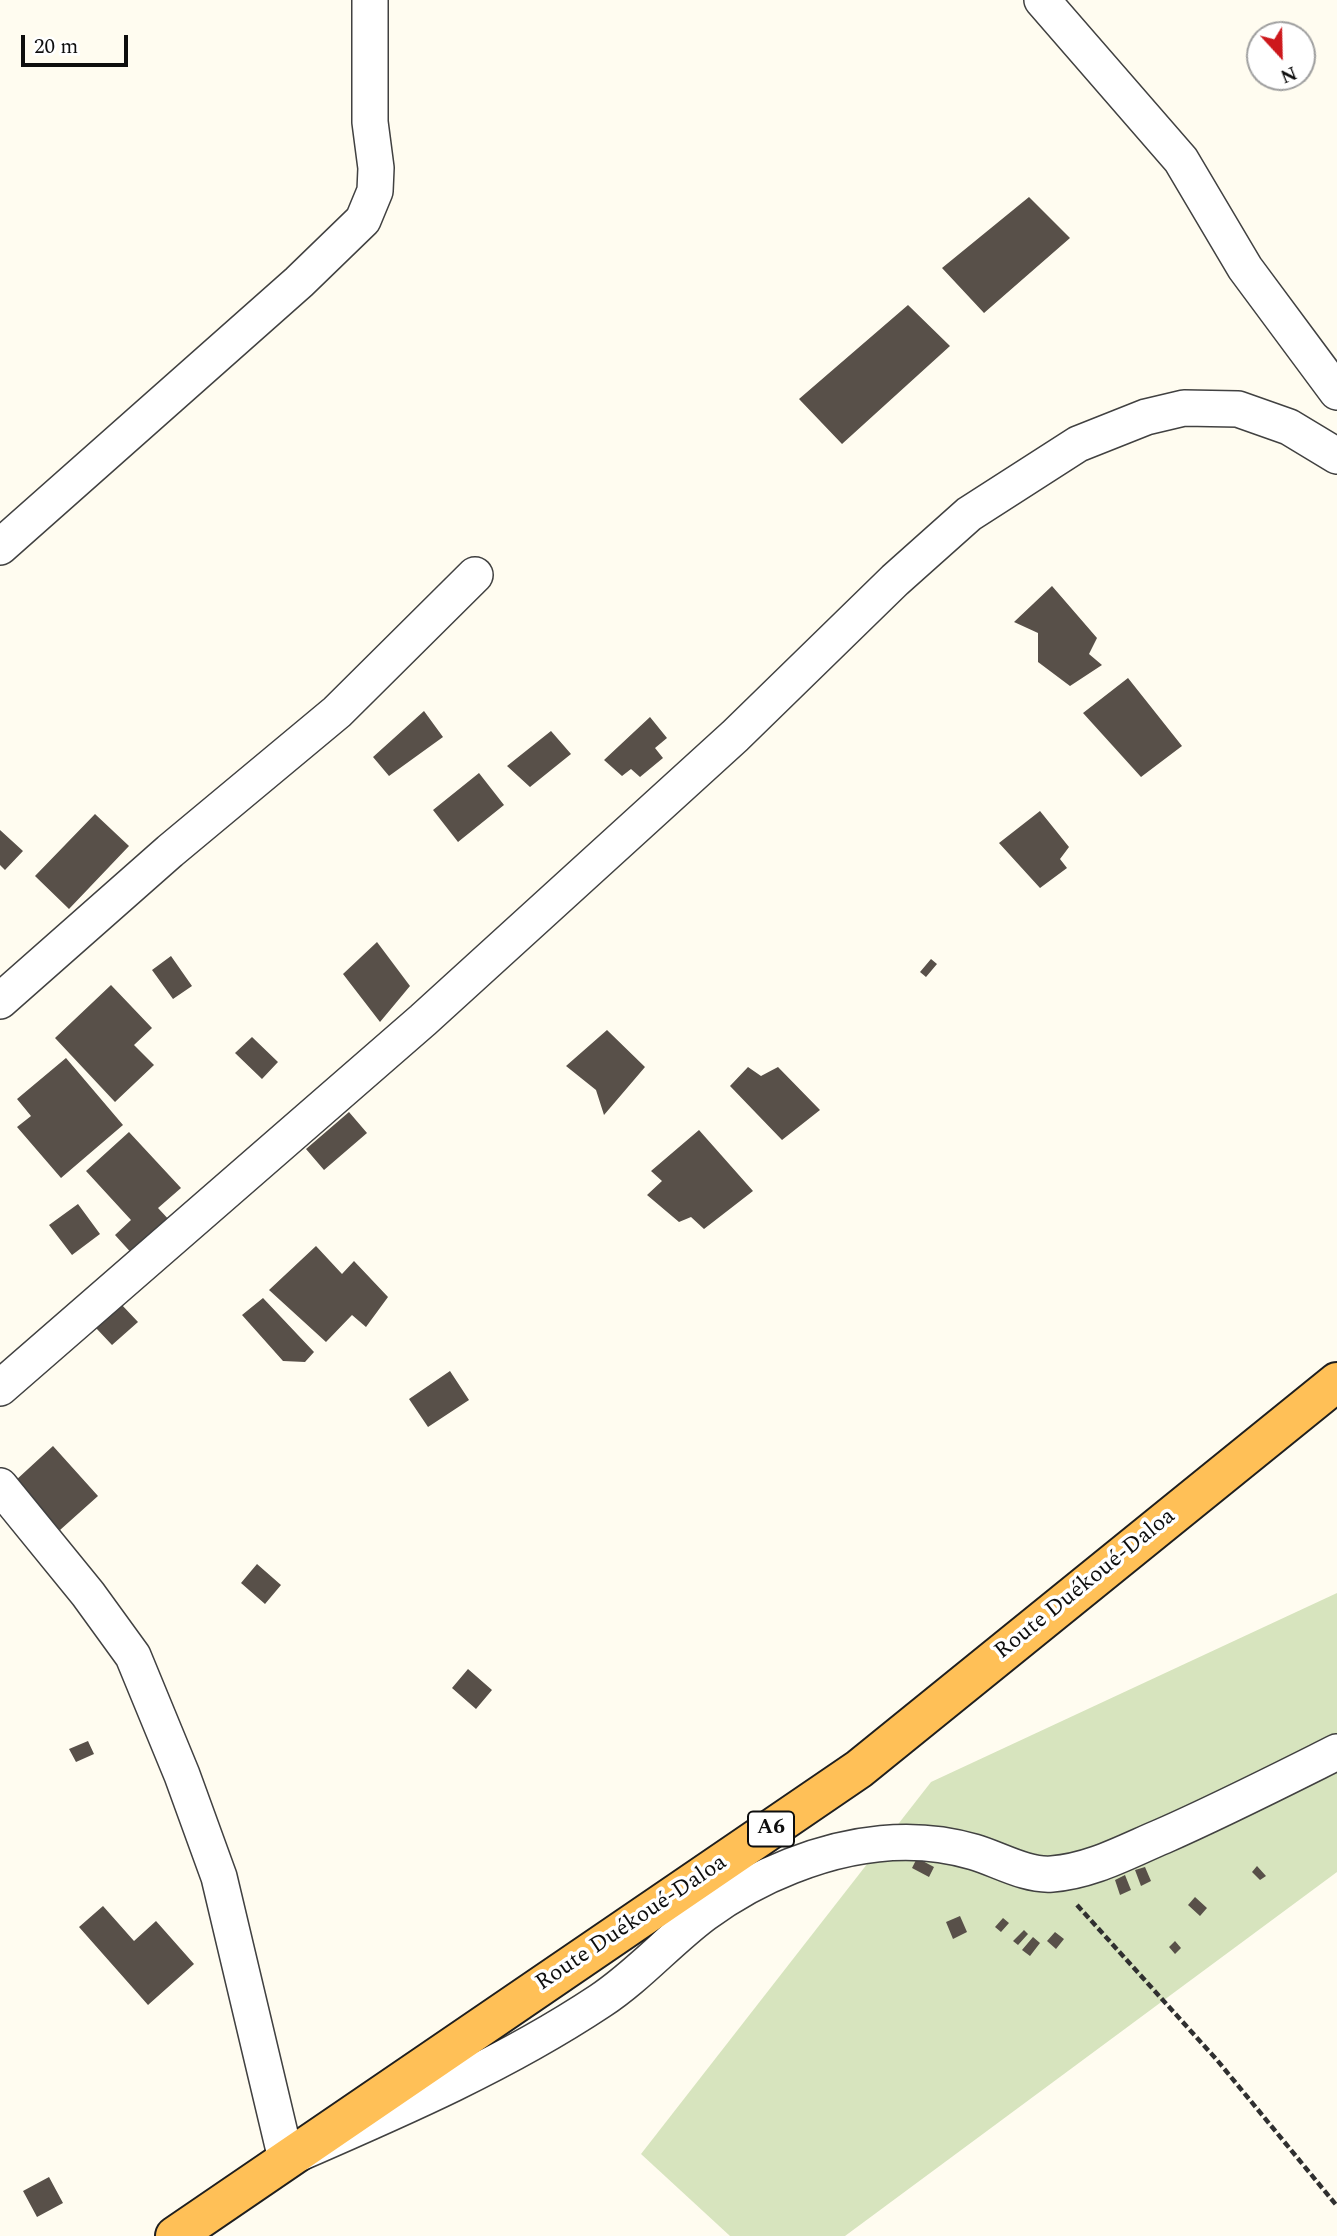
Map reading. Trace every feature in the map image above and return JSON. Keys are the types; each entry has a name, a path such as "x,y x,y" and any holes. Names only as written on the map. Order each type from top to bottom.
{"highway":[{"name":"Route Duékoué-Daloa","path":"175,2236 859,1769 1337,1382"}],"street":[{"path":"0,547 299,282 363,220 371,205 376,180 370,122 370,0"},
{"path":"1042,0 1181,160 1245,268 1337,392"},
{"path":"0,1388 424,1020 725,745 895,580 969,514 1078,444 1146,417 1184,408 1238,409 1289,427 1337,456"},
{"path":"0,1002 170,852 337,712 475,575"},
{"path":"0,1486 88,1594 133,1656 182,1774 219,1877 286,2158 416,2102 543,2037 604,1998 703,1915 743,1889 791,1866 866,1843 917,1842 972,1851 1022,1869 1049,1875 1103,1862 1337,1752"}],"path":[{"path":"1049,1875 1217,2060 1337,2206"}],"green space":[{"path":"1337,1593 1337,1872 845,2236 730,2236 641,2154 931,1782"}],"building":[{"path":"1029,197 1070,238 984,313 942,268"},
{"path":"908,305 950,346 842,444 799,399"},
{"path":"1052,586 1097,638 1089,654 1102,665 1070,686 1038,662 1038,633 1014,622"},
{"path":"1128,678 1182,746 1141,777 1083,713"},
{"path":"424,711 443,737 389,776 373,757"},
{"path":"650,717 667,738 655,748 663,758 640,777 631,769 622,776 604,760"},
{"path":"551,731 571,754 530,787 507,766"},
{"path":"479,773 504,805 458,842 433,810"},
{"path":"1040,811 1069,847 1060,859 1067,868 1040,888 999,843"},
{"path":"95,814 129,846 69,909 35,876"},
{"path":"0,830 23,851 5,870 0,865"},
{"path":"377,942 410,986 380,1022 343,974"},
{"path":"171,956 192,986 173,999 152,970"},
{"path":"931,959 937,964 926,977 920,972"},
{"path":"111,985 152,1028 134,1045 154,1065 115,1102 55,1038"},
{"path":"607,1030 645,1067 604,1115 596,1090 566,1066"},
{"path":"252,1037 278,1062 262,1079 235,1053"},
{"path":"66,1058 123,1125 61,1178 17,1127 31,1116 17,1099"},
{"path":"748,1067 761,1076 778,1067 820,1110 782,1140 730,1086"},
{"path":"349,1112 367,1133 324,1170 306,1149"},
{"path":"699,1130 753,1191 704,1229 691,1217 679,1222 647,1195 662,1181 651,1171"},
{"path":"129,1132 181,1188 158,1208 172,1223 135,1257 115,1235 131,1220 86,1171"},
{"path":"78,1204 100,1234 72,1255 49,1225"},
{"path":"316,1246 342,1274 354,1261 388,1297 366,1327 352,1315 326,1342 269,1290"},
{"path":"263,1298 314,1352 305,1362 283,1361 242,1315"},
{"path":"121,1304 138,1322 112,1345 96,1328"},
{"path":"450,1371 469,1400 428,1427 409,1399"},
{"path":"53,1446 98,1496 60,1530 15,1481"},
{"path":"257,1564 281,1585 265,1604 241,1583"},
{"path":"468,1669 492,1690 476,1709 452,1688"},
{"path":"88,1741 94,1754 76,1762 69,1749"},
{"path":"917,1858 934,1867 929,1877 912,1868"},
{"path":"1257,1866 1266,1876 1260,1880 1252,1872"},
{"path":"1145,1867 1151,1881 1141,1886 1135,1870"},
{"path":"1125,1875 1131,1890 1120,1895 1115,1880"},
{"path":"1195,1897 1207,1908 1200,1916 1188,1905"},
{"path":"103,1906 134,1941 156,1921 194,1964 148,2005 79,1927"},
{"path":"960,1916 967,1932 953,1939 946,1922"},
{"path":"1003,1918 1009,1923 1001,1932 995,1927"},
{"path":"1024,1930 1028,1934 1018,1945 1013,1941"},
{"path":"1055,1932 1064,1939 1056,1949 1047,1941"},
{"path":"1033,1937 1040,1943 1030,1956 1022,1950"},
{"path":"1175,1941 1181,1948 1175,1954 1169,1947"},
{"path":"49,2177 63,2203 37,2217 23,2191"}]}
